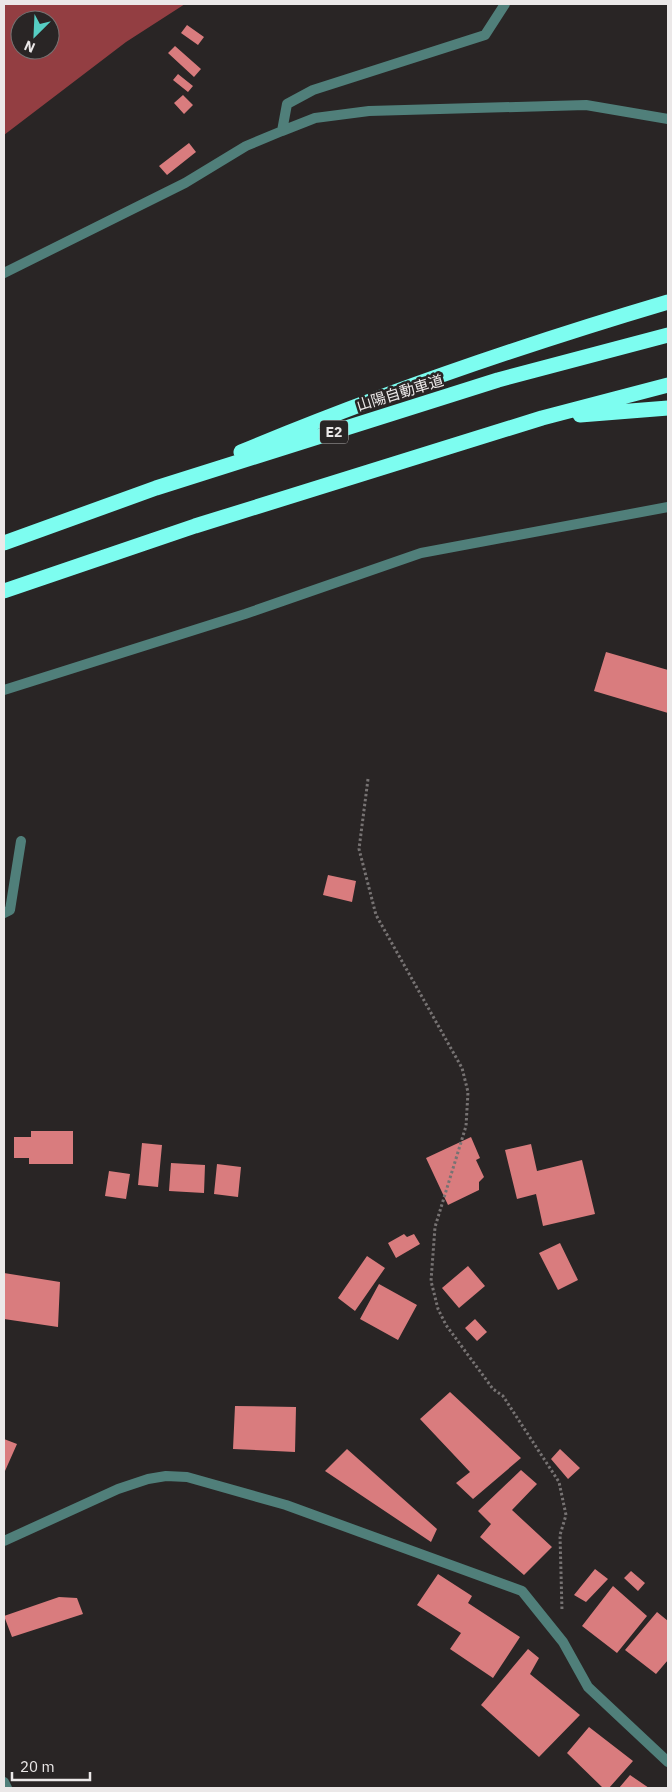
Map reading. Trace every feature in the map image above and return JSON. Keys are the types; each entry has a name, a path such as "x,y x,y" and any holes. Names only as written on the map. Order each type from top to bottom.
{"highway":[{"path":"156,488 303,426 434,378 604,321 668,302"},
{"name":"山陽自動車道","path":"4,543 156,488 498,380 668,335"},
{"path":"4,591 195,526 542,418 668,385"},
{"path":"542,418 668,408"}],"street":[{"path":"282,131 287,104 312,90 486,35 505,4"},
{"path":"4,273 185,183 246,146 315,118 369,110 586,105 668,119"},
{"path":"4,690 245,614 421,553 668,507"},
{"path":"4,913 10,910 22,841"},
{"path":"4,1541 118,1489 148,1479 166,1476 187,1477 286,1505 522,1591 563,1642 588,1687 668,1762"},
{"path":"4,1782 7,1788"}],"path":[{"path":"368,779 359,848 376,915 462,1068 468,1092 466,1126 435,1227 431,1281 438,1308 446,1326 493,1389 503,1396 559,1482 566,1515 560,1535 563,1642"}],"shaded area":[{"path":"4,4 185,4 126,42 4,135"}],"building":[{"path":"187,25 204,37 198,45 181,33"},
{"path":"175,46 201,69 194,77 168,53"},
{"path":"178,74 193,86 188,92 173,80"},
{"path":"183,95 193,105 184,114 174,103"},
{"path":"189,143 196,152 167,175 159,166"},
{"path":"606,652 668,670 668,713 594,691"},
{"path":"328,875 356,881 352,902 323,895"},
{"path":"31,1131 73,1131 73,1164 29,1164 29,1158 14,1158 14,1137 31,1137"},
{"path":"471,1137 480,1158 476,1160 484,1177 479,1182 479,1190 448,1205 426,1158"},
{"path":"142,1143 162,1145 158,1187 138,1185"},
{"path":"531,1144 537,1171 582,1160 595,1214 543,1226 536,1194 517,1199 505,1150"},
{"path":"171,1163 205,1165 204,1193 169,1191"},
{"path":"217,1164 241,1167 238,1197 214,1194"},
{"path":"109,1171 130,1174 126,1199 105,1196"},
{"path":"404,1234 407,1237 414,1234 420,1244 396,1258 388,1243"},
{"path":"560,1243 578,1280 558,1290 539,1253"},
{"path":"367,1256 385,1268 355,1311 338,1298"},
{"path":"468,1266 485,1286 459,1308 442,1288"},
{"path":"4,1273 60,1282 58,1327 4,1319"},
{"path":"379,1284 417,1305 398,1340 360,1319"},
{"path":"475,1319 487,1332 477,1341 465,1328"},
{"path":"450,1392 521,1458 473,1499 456,1483 470,1472 420,1419"},
{"path":"235,1406 296,1407 295,1452 233,1449"},
{"path":"4,1439 17,1444 5,1471 4,1471"},
{"path":"347,1449 437,1529 431,1542 325,1471"},
{"path":"560,1449 580,1468 568,1479 551,1459"},
{"path":"521,1470 537,1484 512,1510 552,1547 524,1575 480,1537 491,1524 478,1511"},
{"path":"595,1569 608,1579 586,1602 574,1595"},
{"path":"631,1571 645,1583 638,1591 624,1578"},
{"path":"438,1574 472,1596 468,1603 520,1637 493,1678 450,1649 461,1633 417,1605"},
{"path":"613,1586 647,1616 617,1653 582,1626"},
{"path":"59,1597 77,1598 83,1614 12,1637 4,1616"},
{"path":"657,1612 668,1621 668,1660 656,1674 625,1650"},
{"path":"528,1649 539,1658 530,1674 580,1715 539,1757 481,1705"},
{"path":"589,1727 633,1761 609,1788 603,1788 567,1753"},
{"path":"630,1775 649,1788 619,1788"}]}
